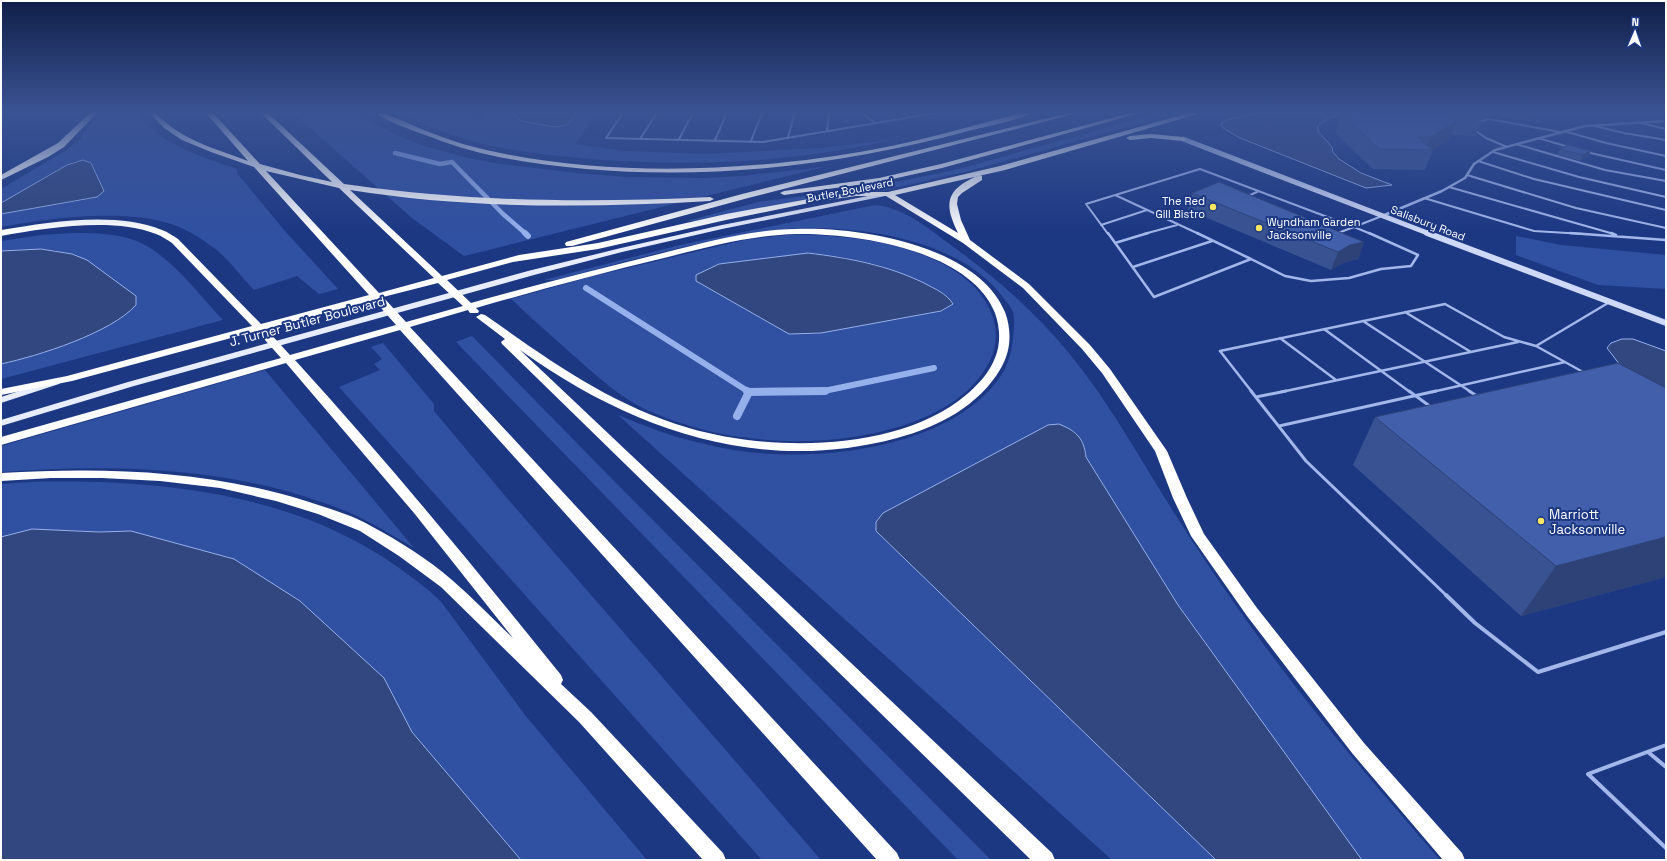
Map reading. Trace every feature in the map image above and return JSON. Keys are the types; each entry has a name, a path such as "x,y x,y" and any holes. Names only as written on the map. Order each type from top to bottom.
{"highway":[{"path":"1,178 48,153"},
{"path":"220,153 252,165 301,178 357,189 462,200 610,204 718,199 829,188 879,180 942,166 989,153"},
{"path":"246,153 890,860"},
{"path":"307,153 426,264 1044,860"},
{"path":"496,153 515,158 556,164 636,169 702,169 790,164 867,153"},
{"name":"Butler Boulevard","path":"511,260 745,196 917,153"},
{"name":"Butler Boulevard","path":"888,194 1002,168 1056,153"},
{"path":"966,241 954,216 952,206 954,197 964,186 1002,168"},
{"path":"511,260 598,246 712,220 821,199 856,194 888,194 951,234 966,241 1026,286 1081,342 1106,371 1161,451 1180,498 1198,536 1252,612 1358,748 1455,860"},
{"path":"1,233 60,225 104,223 130,225 156,231 175,241 234,301 314,387 457,555 585,717"},
{"path":"1,441 515,294 691,249 769,233 804,231 846,233 891,241 932,255 966,272 978,282 997,305 1006,331 1005,347 1000,363 990,378 960,406 941,417 918,428 889,437 844,445 796,448 764,447 726,442 685,432 649,419 616,405 582,386 481,317"},
{"name":"J. Turner Butler Boulevard","path":"66,379 511,260"},
{"path":"1,392 66,379"},
{"path":"1,477 73,474 160,477 220,484 278,497 323,511 365,528 404,552 446,583 585,717 716,860"}],"main road":[{"name":"Butler Boulevard","path":"621,250 722,227 888,194"},
{"name":"J. Turner Butler Boulevard","path":"1,423 131,384 531,273 621,250"},
{"name":"J. Turner Butler Boulevard","path":"1,400 66,379"}],"street":[{"name":"Salisbury Road","path":"1217,153 1323,195 1666,323"},
{"path":"1382,216 1449,187 1467,175 1474,164 1491,153"}],"lane":[{"path":"1497,153 1582,178 1666,197"},
{"path":"1547,153 1605,170 1666,181"},
{"path":"1593,153 1666,170"},
{"path":"1653,153 1666,156"},
{"path":"1478,161 1534,179 1666,210"},
{"path":"1114,195 1251,259 1285,276 1311,281 1349,278 1381,269 1411,266 1418,255 1354,227 1200,169 1114,195 1086,204 1154,297 1251,259"},
{"path":"1467,175 1576,208 1666,228"},
{"path":"1449,187 1624,237"},
{"path":"1243,198 1259,191"},
{"path":"1424,198 1534,231 1666,240"},
{"path":"1101,225 1147,210"},
{"path":"1334,234 1382,216"},
{"path":"1115,243 1177,224"},
{"path":"1133,267 1212,241"},
{"path":"1536,346 1610,302"},
{"path":"1585,374 1536,346 1504,337 1445,304 1220,351 1306,460 1470,618 1538,672 1666,632"},
{"path":"1405,312 1471,352"},
{"path":"1363,321 1479,398"},
{"path":"1324,329 1433,408"},
{"path":"1280,338 1336,380"},
{"path":"1256,397 1521,342"},
{"path":"1278,426 1565,362"},
{"path":"1666,745 1588,774 1666,848"},
{"path":"1648,752 1666,767"}],"shaded area":[{"path":"61,153 194,153 237,169 237,173 284,230 338,289 319,294 297,276 254,290 219,252 195,235 174,225 155,220 134,217 88,216 42,220 1,227 1,214 90,199 104,191 91,163 88,161 74,162 67,165 1,203 1,189"},
{"path":"339,153 450,153 501,164 626,177 704,178 741,176 824,167 464,256 412,218"},
{"path":"536,153 822,153 779,158 703,163 665,163"},
{"path":"1015,153 1033,153 969,171 882,191 845,192 694,221 687,221 758,202 865,188 955,170"},
{"path":"1278,153 1334,153 1339,159 1361,173 1392,185 1366,188"},
{"path":"83,160 91,163 104,191 97,197 1,214 1,203 67,165"},
{"path":"875,205 895,210 914,219 965,255 997,280 1027,307 1068,352 1096,388 1199,552 1276,661 1344,748 1440,860 1362,860 1178,605 1086,457 1085,448 876,531 1216,860 1112,860 618,415 690,441 746,452 801,455 831,453 861,449 922,433 949,420 974,404 998,380 1008,362 1011,350 1014,324 1014,315 1012,310 1002,296 985,278 964,263 941,251 915,242 889,236 862,231 798,228 758,232 706,242 649,255 555,280 544,280 680,245"},
{"path":"71,233 117,236 135,240 143,244 175,268 223,320 1,379 1,364 60,346 117,320 56,250 25,249 1,251 1,241 41,235"},
{"path":"786,235 841,237 872,241 903,248 932,259 958,273 979,292 992,315 996,331 995,346 990,360 982,374 963,394 938,411 910,423 879,432 847,438 816,441 785,441 745,438 679,423 631,402 601,380 511,299 586,278 744,240","holes":["808,253 843,257 879,265 910,277 942,292 953,304 941,311 821,333 789,334 696,281 719,264"]},
{"path":"1516,236 1561,245 1666,255 1666,289 1598,285 1516,255"},
{"path":"41,249 72,254 87,260 136,296 136,305 125,315 110,325 92,334 53,349 1,364 1,251"},
{"path":"808,253 868,263 896,271 936,289 944,294 953,304 941,311 821,333 789,334 696,281 696,275 719,264"},
{"path":"472,336 991,860 958,860 456,342"},
{"path":"1622,339 1633,339 1666,351 1666,393 1620,365 1607,348 1611,343"},
{"path":"383,343 434,404 434,411 506,497 821,860 762,860 339,387 380,370 374,364 382,359 371,347"},
{"path":"265,370 414,548 358,516 339,508 290,492 255,483 183,472 110,468 1,472 1,446"},
{"path":"1059,424 1070,429 1081,440 1086,457 1178,605 1362,860 1216,860 876,531 876,522 883,513 1048,425"},
{"path":"30,482 126,483 222,495 269,507 315,522 358,542 399,568 427,589 442,603 525,715 647,860 521,860 412,732 384,678 131,531 99,532 32,529 1,537 1,484"},
{"path":"32,529 99,532 131,531 234,559 300,601 384,678 412,732 521,860 1,860 1,537"}],"building":[{"path":"1219,182 1364,242 1350,245 1338,252 1192,193"},
{"path":"1618,363 1666,388 1666,537 1556,566 1375,417"}],"waterway":[{"path":"396,153 440,164 452,162 503,214 526,234"},
{"path":"586,288 749,392"},
{"path":"821,391 934,368"},
{"path":"749,392 821,391"},
{"path":"766,392 821,391"},
{"path":"821,391 825,391"},
{"path":"737,416 749,392"}],"place":[{"name":"The Red Gill Bistro","path":"1213,207"},
{"name":"Wyndham Garden Jacksonville","path":"1259,228"},
{"name":"Marriott Jacksonville","path":"1541,521"}]}
